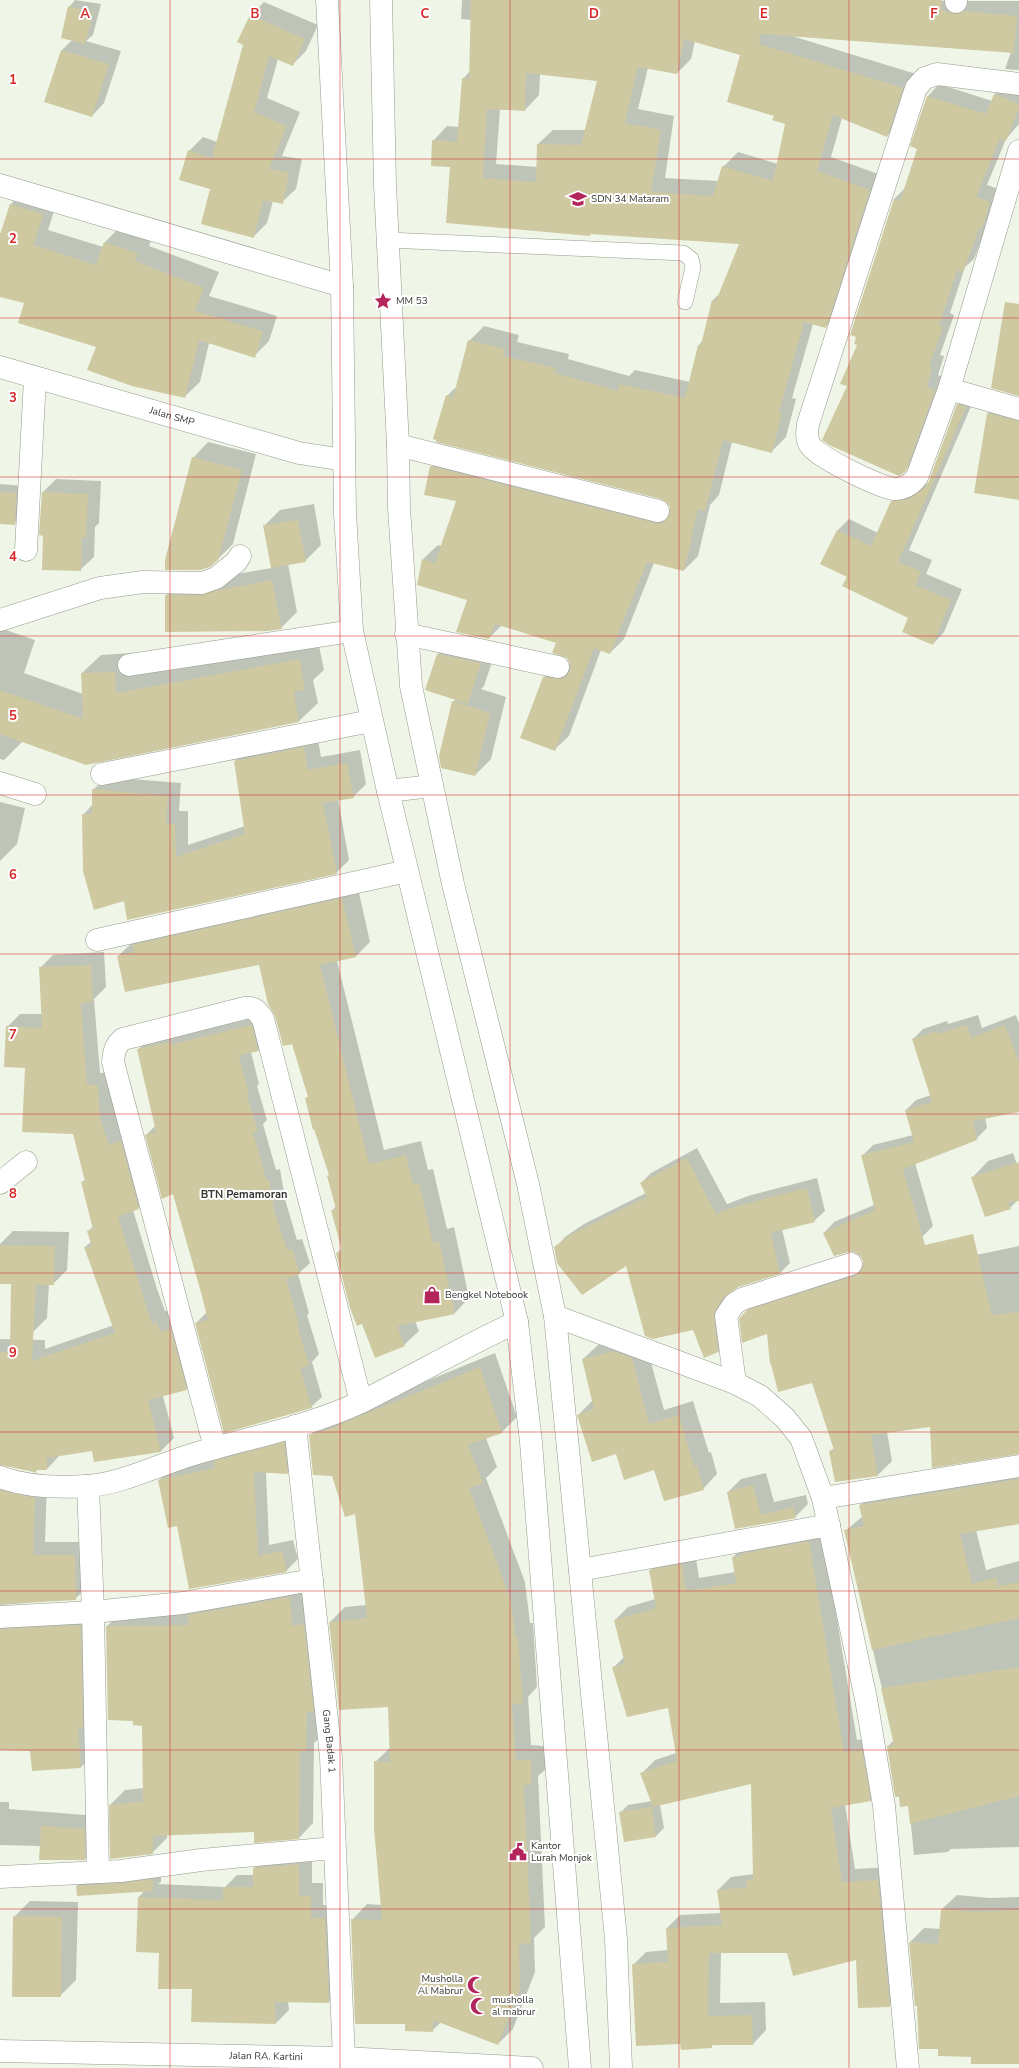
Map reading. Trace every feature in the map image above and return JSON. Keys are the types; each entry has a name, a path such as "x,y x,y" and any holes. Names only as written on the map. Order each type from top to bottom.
{"street":[{"path":"327,0 342,286 345,513 352,631 371,721 517,1322 531,1450 580,2068"},
{"path":"381,0 388,240 406,634 411,686 453,884 528,1184 555,1316 616,1939 622,2068"},
{"path":"1019,84 938,74 925,78 916,88 808,424 808,439 810,447 820,455 878,485 894,489 906,487 912,484 917,477 949,389 1019,152"},
{"path":"0,185 342,286"},
{"name":"Jalan SMP","path":"0,367 300,453 344,460"},
{"path":"26,550 35,378"},
{"path":"949,389 1019,409"},
{"path":"398,445 658,511"},
{"path":"0,620 100,588 143,582 202,583 216,578 236,562 240,556"},
{"path":"129,665 352,631"},
{"path":"406,634 558,668"},
{"path":"102,774 371,721"},
{"path":"0,783 35,794"},
{"path":"388,791 432,786"},
{"path":"97,940 407,871"},
{"path":"215,1448 113,1062 114,1051 117,1044 123,1039 252,1007 256,1009 263,1019 361,1402"},
{"path":"0,1183 26,1162"},
{"path":"735,1383 726,1316 734,1304 742,1299 851,1264"},
{"path":"555,1316 735,1383 760,1396 785,1418 801,1438 823,1498 866,1699 884,1806 908,2068"},
{"path":"0,1477 34,1485 88,1486 126,1477 215,1448 295,1426 361,1402 475,1341 517,1322"},
{"name":"Gang Badak 1","path":"295,1426 331,1758 344,2058"},
{"path":"823,1498 1019,1466"},
{"path":"88,1486 93,1612 98,1872"},
{"path":"580,1570 829,1525"},
{"path":"0,1617 93,1612 183,1603 312,1580"},
{"path":"0,1877 121,1871 201,1860 334,1848"},
{"name":"Jalan RA. Kartini","path":"0,2051 344,2058 532,2068"}],"lane":[{"path":"388,240 683,253 691,259 693,268 685,302"}],"building":[{"path":"471,0 942,0 941,10 956,14 964,11 1017,16 1014,53 761,34 759,44 903,88 887,137 833,115 817,171 870,190 826,328 804,322 779,412 782,413 772,453 723,440 705,511 698,509 684,571 647,562 610,654 594,648 555,751 520,738 543,677 561,679 567,676 570,670 570,664 567,658 552,653 556,643 495,624 489,639 456,632 467,600 417,585 422,559 435,563 456,501 424,495 430,466 655,523 662,523 667,519 670,514 670,507 661,499 436,442 436,440 433,439 446,395 453,398 468,340 505,349 503,356 556,368 555,373 618,391 620,384 685,398 698,345 701,345 712,300 716,301 739,244 590,234 590,236 446,223 450,167 431,166 432,140 457,142 462,78 469,79","holes":["684,39 740,55 727,102 774,116 772,120 785,124 773,181 722,166 713,196 651,192 661,130 625,123 638,67 677,74","526,73 597,81 581,145 537,144 536,182 483,178 487,109 525,111"]},
{"path":"68,6 93,12 85,44 61,38"},
{"path":"250,15 305,39 293,66 269,56 254,112 287,126 269,169 289,172 283,204 263,200 254,238 201,224 210,189 179,180 188,150 212,158 243,45 237,42"},
{"path":"61,50 109,64 92,117 44,102"},
{"path":"994,94 1019,104 1019,108 1006,141 1000,138 976,197 990,202 981,230 979,229 963,272 957,270 939,325 943,327 929,367 932,368 927,387 935,390 906,471 899,476 829,445 822,440 847,386 840,384 857,345 854,344 856,337 850,335 894,199 900,201 910,171 917,149 910,146 927,96 986,114"},
{"path":"10,204 43,214 34,245 96,265 104,242 138,253 135,261 204,288 195,311 263,331 255,358 199,340 185,398 132,386 87,370 96,347 18,323 24,303 0,297 0,235"},
{"path":"1005,302 1019,304 1019,396 991,388"},
{"path":"957,404 966,407 898,562 921,571 915,585 951,600 933,645 902,632 908,618 842,586 847,577 820,564 837,530 871,546 891,501 909,499 924,488 929,481"},
{"path":"987,413 1019,421 1019,500 974,493"},
{"path":"192,457 242,470 218,560 210,567 200,570 165,570 165,560"},
{"path":"0,492 16,493 15,525 0,524"},
{"path":"42,492 88,494 86,538 82,537 81,571 42,570 43,536 39,535"},
{"path":"298,520 306,562 271,568 263,525"},
{"path":"272,580 282,629 267,631 165,632 165,595 202,595 219,590"},
{"path":"437,654 481,663 468,704 425,690"},
{"path":"300,659 305,690 294,692 299,722 86,765 0,734 0,690 83,719 81,673 115,672 116,693"},
{"path":"452,701 490,713 475,776 441,768 439,756"},
{"path":"304,747 308,770 347,763 354,798 323,803 337,874 127,920 124,901 94,910 83,871 82,814 92,814 92,789 168,796 166,824 175,824 176,857 245,834 234,761"},
{"path":"342,898 356,957 320,965 369,1164 406,1155 413,1184 419,1183 433,1243 439,1241 455,1314 397,1326 405,1346 375,1358 362,1324 357,1326 350,1308 336,1253 342,1251 331,1210 336,1209 327,1176 329,1175 314,1129 313,1130 305,1098 308,1097 292,1044 283,1046 275,1016 268,1004 259,965 125,992 117,956 134,952 132,945"},
{"path":"91,965 93,1001 81,1004 87,1085 98,1085 100,1119 109,1145 121,1141 139,1209 118,1217 152,1324 157,1322 160,1332 171,1329 187,1390 148,1400 161,1452 94,1462 92,1451 47,1458 47,1470 36,1470 36,1473 0,1465 0,1352 10,1352 11,1284 0,1284 0,1245 55,1246 54,1285 36,1285 32,1361 115,1333 84,1247 92,1247 87,1231 93,1229 81,1182 85,1181 73,1134 22,1132 25,1068 4,1067 6,1026 42,1028 39,967"},
{"path":"252,1025 258,1051 239,1056 249,1095 247,1096 258,1131 253,1133 266,1179 269,1179 274,1210 287,1250 292,1249 300,1274 286,1279 299,1324 297,1325 309,1365 300,1368 312,1408 224,1433 195,1323 208,1320 202,1296 173,1194 162,1199 145,1135 156,1132 137,1049 170,1042 170,1045"},
{"path":"967,1025 971,1038 1005,1025 1019,1062 1019,1112 973,1121 977,1140 903,1169 925,1245 973,1234 992,1315 1019,1312 1019,1454 932,1468 930,1427 871,1435 878,1476 835,1482 829,1451 834,1450 812,1383 778,1392 770,1364 767,1334 742,1343 739,1319 747,1310 855,1276 860,1272 863,1266 863,1261 860,1255 854,1252 848,1252 834,1256 823,1233 875,1210 861,1155 914,1142 905,1110 932,1102 912,1039 937,1031 938,1034"},
{"path":"687,1158 716,1214 737,1206 807,1188 815,1222 771,1233 780,1274 738,1287 724,1297 716,1309 714,1317 718,1352 704,1358 693,1330 653,1339 645,1336 626,1266 582,1295 557,1263 554,1247 572,1234 647,1197 640,1183"},
{"path":"1019,1162 1019,1201 1008,1202 1011,1209 985,1217 971,1177"},
{"path":"614,1351 632,1358 649,1424 679,1415 694,1467 697,1466 704,1490 664,1501 654,1470 624,1480 616,1454 592,1462 577,1415 594,1409 582,1359"},
{"path":"480,1367 502,1433 468,1445 483,1483 469,1488 510,1598 516,1637 518,1637 523,1703 512,1704 516,1760 531,1760 531,1785 524,1785 531,1943 519,1944 520,1988 498,2045 433,2020 433,2032 405,2031 405,2024 355,2024 351,1919 382,1920 374,1828 374,1761 390,1762 388,1707 339,1710 329,1622 367,1618 355,1514 345,1517 332,1476 313,1475 309,1435 319,1433"},
{"path":"284,1442 288,1474 254,1472 258,1556 282,1551 287,1572 189,1589 177,1526 168,1528 158,1480 215,1468 214,1461"},
{"path":"1019,1479 1019,1524 960,1534 972,1584 996,1577 998,1586 1019,1582 1019,1618 872,1650 844,1530 864,1526 859,1505"},
{"path":"753,1485 761,1515 793,1507 796,1518 735,1529 727,1492"},
{"path":"0,1490 35,1498 33,1555 75,1555 76,1600 0,1604"},
{"path":"809,1541 844,1752 862,1750 871,1801 831,1808 842,1882 878,1880 890,2007 858,2008 856,1960 793,1976 787,1953 709,1953 708,2016 752,2015 753,2045 712,2045 712,2048 681,2050 680,2044 636,2046 632,1964 668,1962 666,1928 722,1925 717,1890 747,1887 746,1880 753,1879 751,1784 653,1807 640,1773 677,1761 668,1708 627,1717 612,1667 625,1664 614,1620 656,1608 649,1570 682,1564 686,1591 736,1583 732,1557"},
{"path":"290,1597 292,1626 304,1624 314,1712 307,1712 306,1751 300,1751 299,1839 254,1843 254,1832 153,1836 153,1854 110,1859 109,1805 143,1801 142,1726 133,1725 133,1721 108,1720 106,1626 189,1625 188,1615"},
{"path":"81,1625 83,1727 78,1727 81,1768 32,1771 30,1751 0,1750 0,1629"},
{"path":"1019,1667 1019,1796 910,1824 908,1806 900,1807 899,1797 895,1797 887,1746 894,1745 881,1688"},
{"path":"652,1807 656,1837 624,1842 619,1812"},
{"path":"41,1826 85,1829 85,1860 39,1860"},
{"path":"299,1864 299,1896 311,1896 311,1918 325,1918 329,2003 275,2002 276,2024 191,2022 192,1989 158,1989 159,1953 136,1952 138,1897 223,1900 223,1887 253,1887 253,1868"},
{"path":"153,1879 153,1891 77,1896 76,1886"},
{"path":"941,1909 975,1912 1019,1910 1019,2064 971,2064 971,2057 938,2056 938,2049 919,2049 917,2006 915,2006 909,1942 938,1944"},
{"path":"13,1916 62,1917 61,1997 12,1997"}],"place":[{"name":"SDN 34 Mataram","path":"578,199"},
{"name":"MM 53","path":"383,301"},
{"name":"Bengkel Notebook","path":"432,1295"},
{"name":"Kantor Lurah Monjok","path":"518,1852"},
{"name":"Musholla Al Mabrur","path":"476,1985"},
{"name":"musholla al mabrur","path":"479,2006"}],"district":[{"name":"BTN Pemamoran","path":"244,1194"}]}
